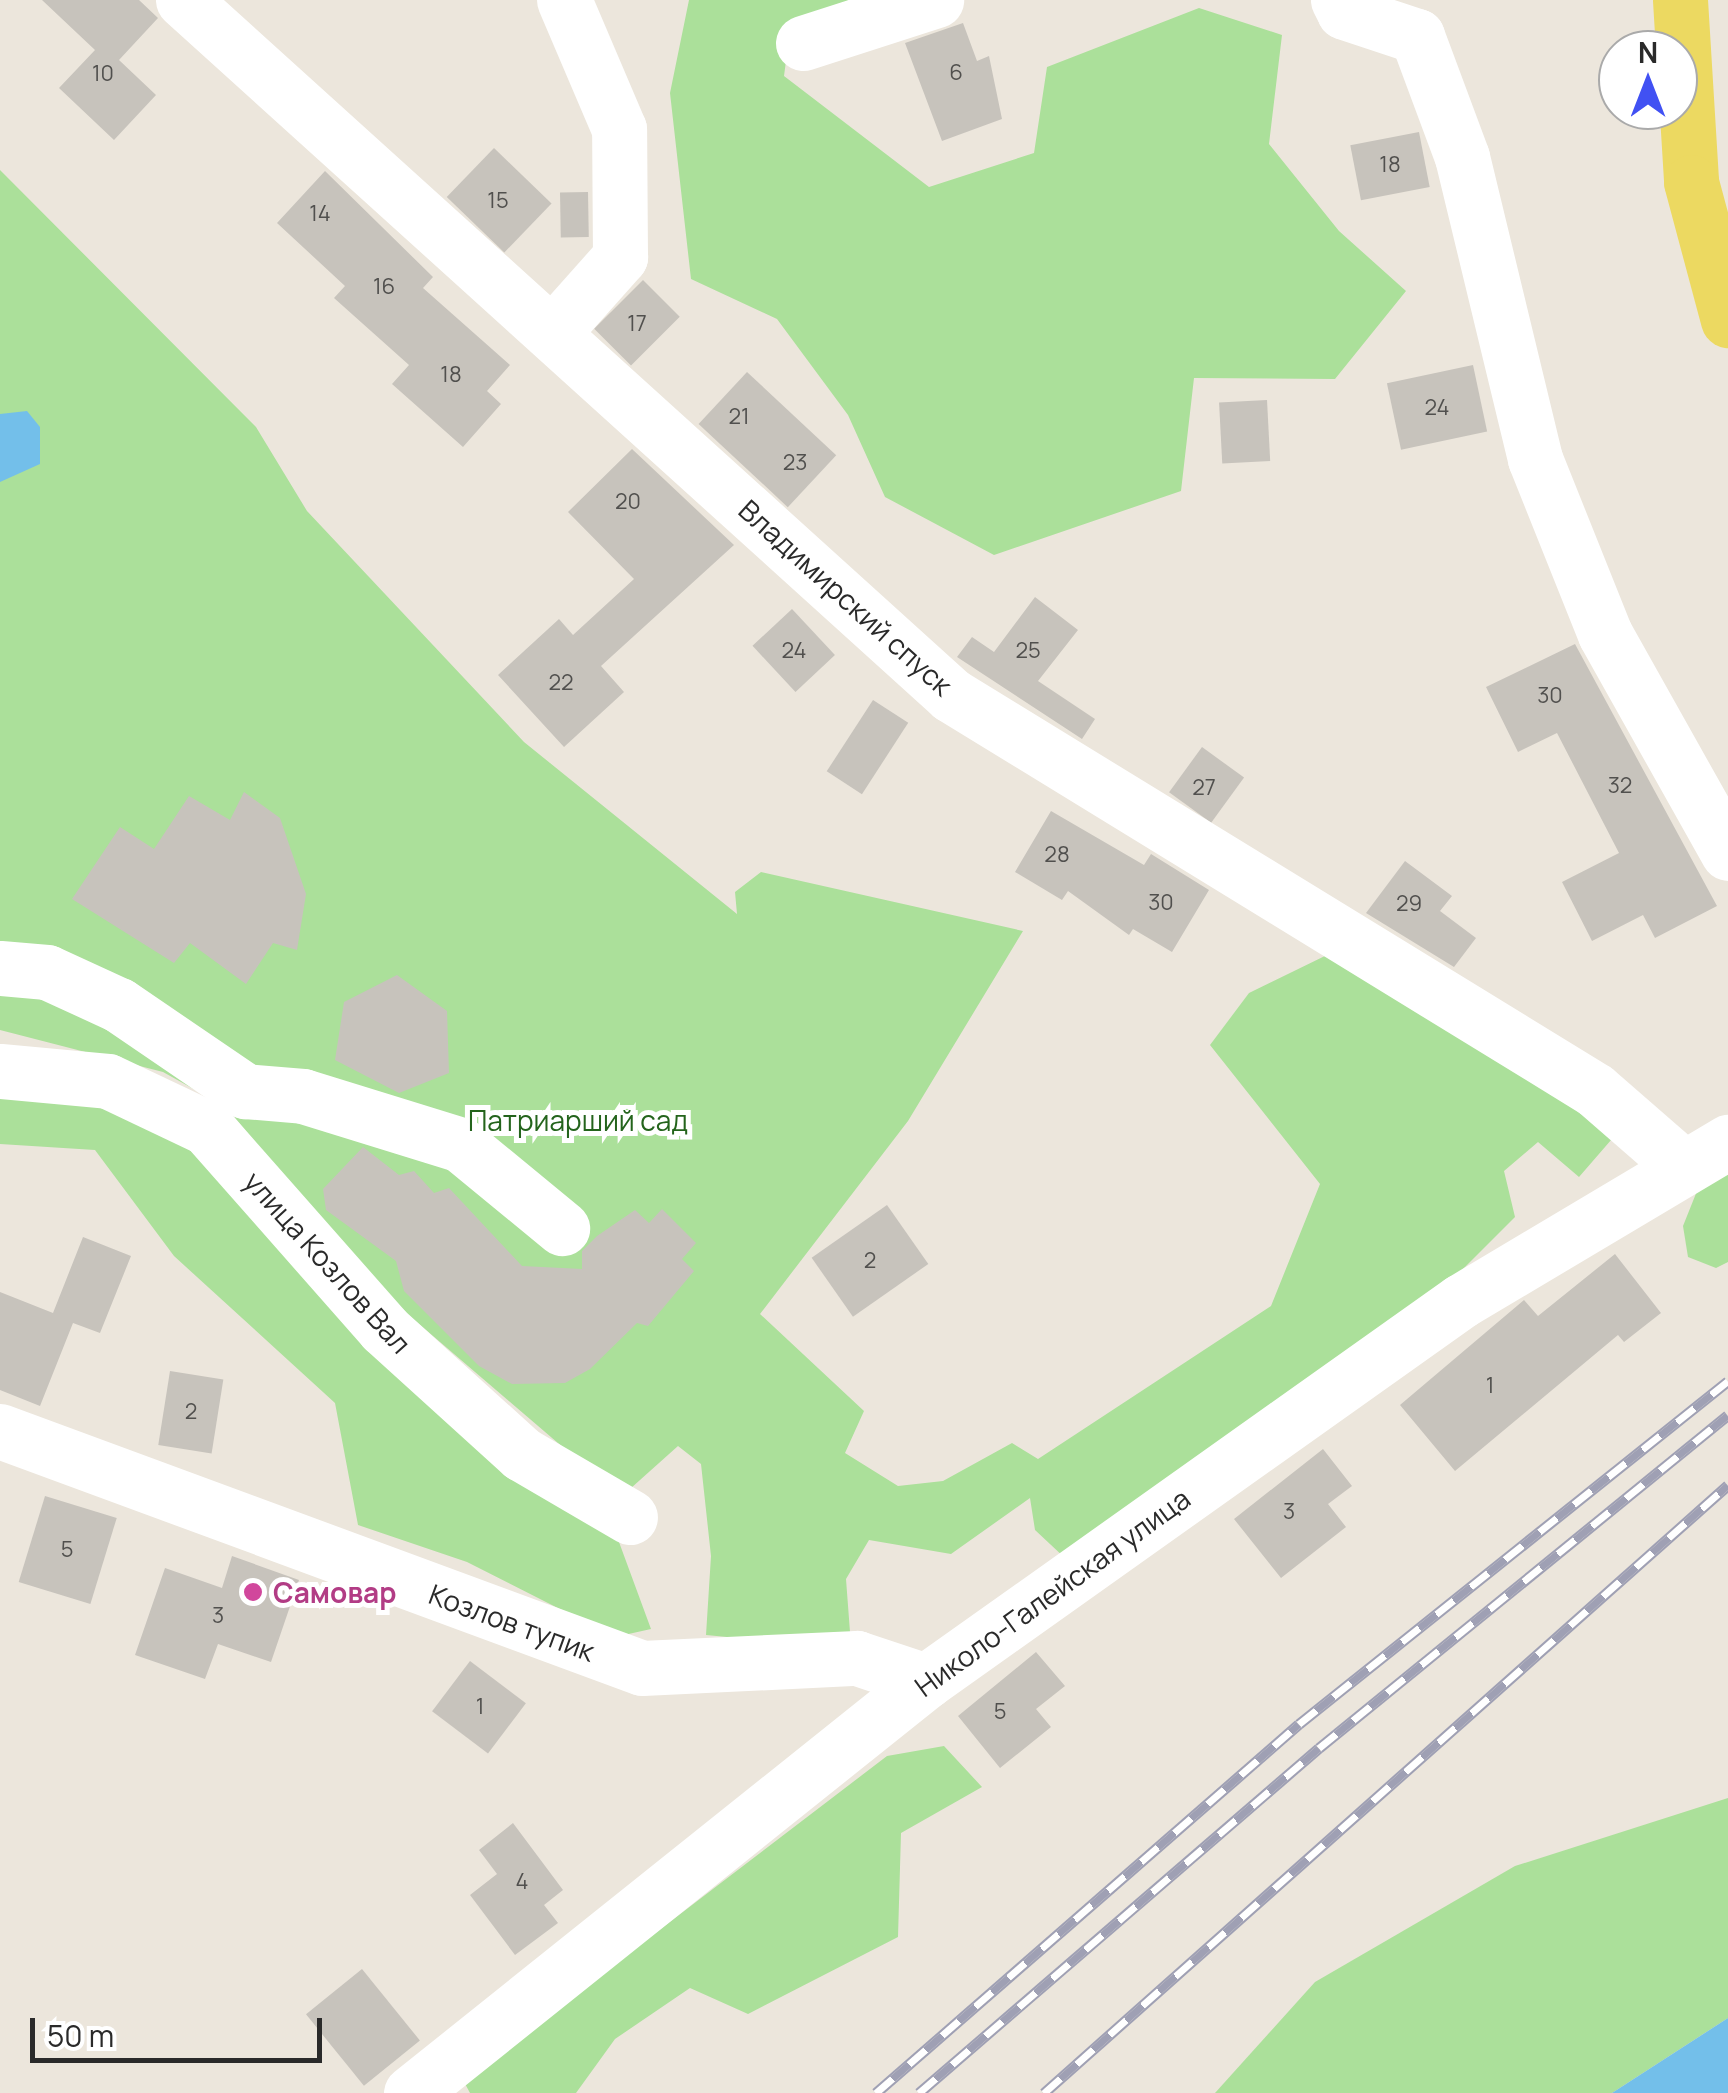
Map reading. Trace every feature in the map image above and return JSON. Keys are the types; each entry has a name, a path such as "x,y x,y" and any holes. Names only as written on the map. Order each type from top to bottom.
{"main road":[{"path":"1680,0 1691,182 1728,320"}],"street":[{"name":"Владимирский спуск","path":"183,0 556,330 951,695 1704,1153"},
{"path":"556,330 620,257 619,129 564,0"},
{"path":"802,43 936,0"},
{"path":"1338,0 1344,12 1417,36 1462,158 1535,459 1606,634 1728,852"},
{"path":"0,968 48,972 119,1006 244,1091 302,1096 461,1145 562,1228"},
{"name":"улица Козлов Вал","path":"0,1071 108,1080 207,1128 384,1329 522,1454 630,1517"},
{"name":"Николо-Галейская улица","path":"412,2093 926,1681 1461,1301 1704,1153"},
{"name":"Козлов тупик","path":"0,1431 642,1668 856,1658 926,1681"}],"green space":[{"path":"689,0 849,0 790,31 784,76 929,187 1034,153 1047,67 1199,8 1282,35 1269,144 1339,231 1406,291 1335,379 1194,378 1181,491 994,555 885,497 848,415 777,319 691,279 670,93"},
{"name":"Патриарший сад","path":"0,170 256,427 307,511 524,742 737,914 735,892 761,872 1023,931 908,1121 760,1314 864,1411 845,1453 898,1486 943,1481 1012,1443 1038,1459 1271,1306 1320,1184 1210,1045 1249,993 1331,953 1618,1132 1579,1177 1538,1142 1504,1171 1515,1217 1436,1296 1066,1559 1035,1530 1030,1498 951,1554 869,1540 846,1579 850,1632 802,1644 706,1635 711,1556 701,1464 678,1446 621,1497 370,1282 226,1107 163,1072 0,1030"},
{"path":"0,1087 143,1116 231,1179 612,1523 651,1629 615,1637 467,1562 358,1525 335,1403 174,1256 95,1150 0,1144"},
{"path":"1728,1163 1728,1262 1716,1268 1688,1257 1683,1226 1705,1171"},
{"path":"944,1746 982,1787 901,1833 898,1937 748,2014 690,1988 615,2039 576,2093 470,2093 463,2080 887,1756"},
{"path":"1728,1798 1728,2018 1612,2093 1215,2093 1315,1982 1515,1866"}],"water":[{"path":"27,411 40,427 40,464 0,482 0,414"},
{"path":"1728,2018 1728,2093 1612,2093"}],"building":[{"path":"42,0 139,0 158,18 119,60 156,95 114,140 59,88 95,50"},
{"path":"963,23 977,61 989,56 1002,119 942,141 905,43"},
{"path":"1419,132 1430,187 1361,200 1350,145"},
{"path":"494,148 552,204 504,252 447,197"},
{"path":"325,171 433,277 423,288 510,365 487,391 501,404 463,447 392,384 409,365 334,298 345,286 277,223"},
{"path":"560,192 588,192 589,237 561,237"},
{"path":"643,280 680,317 631,366 594,329"},
{"path":"1473,365 1487,432 1401,450 1387,383"},
{"path":"747,372 836,455 788,507 699,424"},
{"path":"1267,400 1270,461 1222,463 1219,403"},
{"path":"632,449 734,545 601,666 624,692 564,747 498,675 559,619 573,635 634,579 568,512"},
{"path":"1035,597 1078,630 1038,681 1095,719 1082,739 957,657 972,637 994,652"},
{"path":"792,609 835,655 795,692 753,646"},
{"path":"1575,644 1717,906 1655,938 1643,915 1592,941 1562,882 1619,853 1557,733 1518,752 1486,687"},
{"path":"873,700 908,723 862,794 827,771"},
{"path":"1202,747 1244,778 1211,823 1169,792"},
{"path":"244,792 280,818 306,894 297,950 273,943 246,984 190,943 174,963 72,899 120,827 154,849 189,796 230,820"},
{"path":"1051,811 1144,865 1151,854 1209,890 1172,952 1133,929 1129,935 1068,891 1062,900 1015,872"},
{"path":"1405,861 1452,896 1440,911 1476,938 1454,967 1366,913"},
{"path":"397,975 447,1011 449,1073 399,1093 335,1060 344,1002"},
{"path":"363,1147 399,1175 414,1171 434,1193 449,1188 522,1266 582,1269 582,1251 597,1236 635,1210 649,1223 662,1209 696,1243 682,1259 694,1271 648,1326 637,1323 590,1369 565,1383 512,1384 479,1366 404,1291 396,1261 326,1210 323,1189"},
{"path":"887,1205 928,1264 853,1317 812,1258"},
{"path":"83,1237 131,1256 100,1333 73,1323 40,1406 0,1390 0,1292 53,1313"},
{"path":"1615,1254 1661,1313 1624,1342 1618,1335 1455,1471 1400,1405 1524,1300 1538,1316"},
{"path":"170,1371 223,1379 212,1454 158,1445"},
{"path":"1323,1449 1352,1486 1328,1504 1346,1527 1281,1578 1234,1519"},
{"path":"45,1496 117,1518 90,1604 19,1582"},
{"path":"232,1556 299,1580 271,1662 218,1644 205,1679 135,1655 165,1568 222,1588"},
{"path":"1036,1652 1065,1686 1036,1709 1051,1727 1000,1768 958,1716"},
{"path":"470,1661 526,1703 488,1753 432,1711"},
{"path":"513,1823 563,1890 544,1905 558,1923 515,1955 470,1895 497,1874 479,1850"},
{"path":"362,1969 420,2040 364,2086 306,2014"}],"railway":[{"path":"876,2093 1299,1724 1728,1381"},
{"path":"919,2093 1319,1748 1728,1415"},
{"path":"1044,2093 1728,1485"}],"place":[{"name":"Самовар","path":"253,1592"}]}
